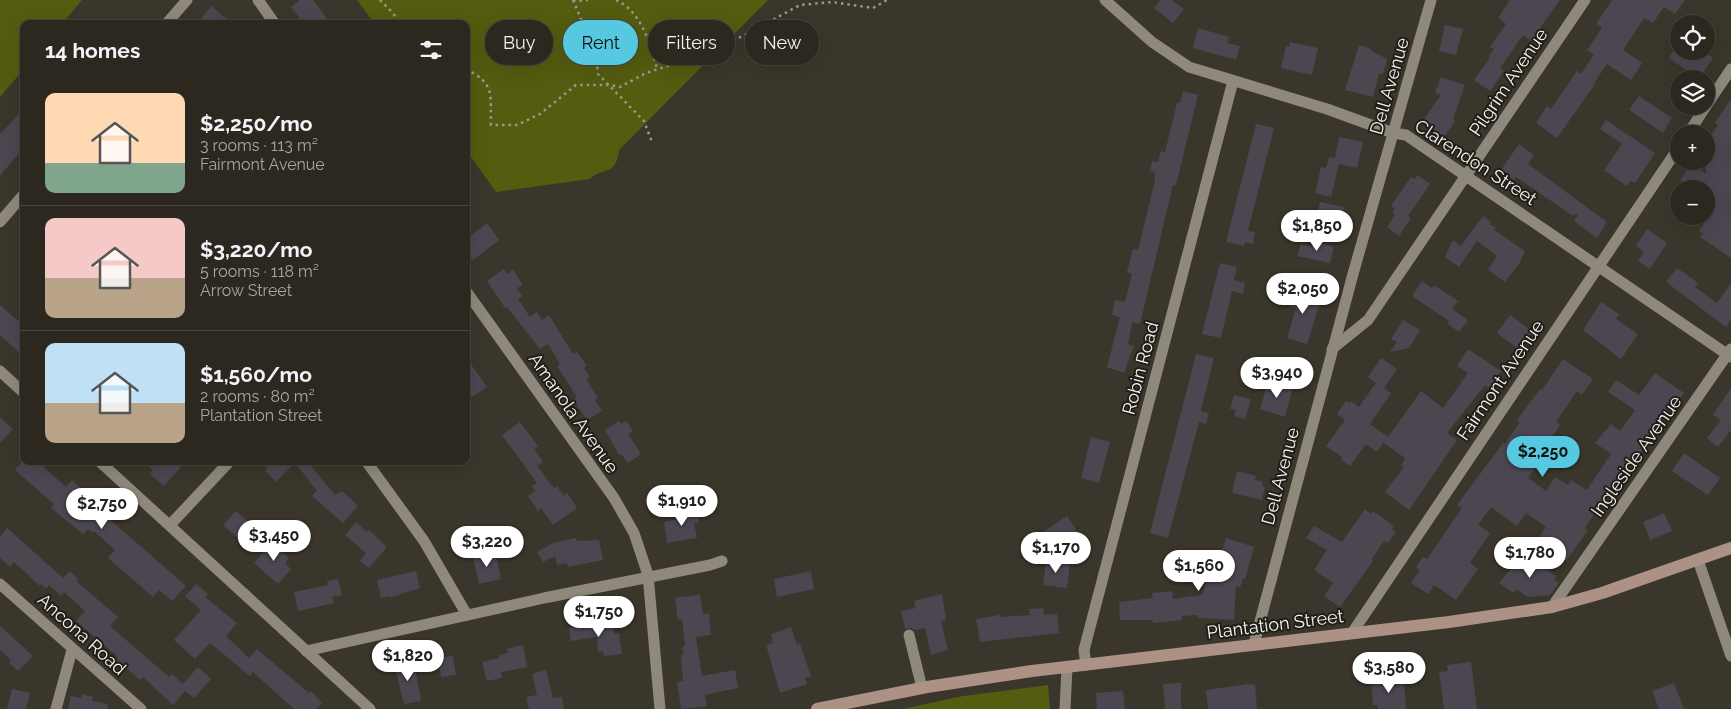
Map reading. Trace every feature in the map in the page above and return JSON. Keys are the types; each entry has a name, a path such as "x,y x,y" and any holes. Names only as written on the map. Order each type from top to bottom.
{"street":[{"path":"170,20 187,0"},
{"path":"258,0 272,20"},
{"name":"Dell Avenue","path":"1254,644 1332,349 1431,0"},
{"name":"Pilgrim Avenue","path":"1332,349 1368,320 1585,0"},
{"name":"Clarendon Street","path":"1111,2 1176,60 1198,71 1327,109 1393,133 1406,135 1730,353"},
{"path":"1715,93 1731,69"},
{"name":"Robin Road","path":"1086,665 1084,650 1233,81"},
{"name":"Fairmont Avenue","path":"1352,633 1670,160"},
{"path":"0,222 20,199"},
{"name":"Amanola Avenue","path":"470,297 624,514 638,542 648,578 660,709"},
{"name":"Ingleside Avenue","path":"1552,607 1730,353"},
{"path":"0,371 20,389"},
{"path":"103,465 370,709"},
{"path":"170,525 226,465"},
{"path":"369,465 424,541 467,615"},
{"name":"Plantation Street","path":"816,709 922,688 1067,667 1552,607 1602,593 1731,548"},
{"path":"1698,560 1731,656"},
{"path":"306,650 710,566 722,561"},
{"name":"Ancona Road","path":"0,584 72,650 141,709"},
{"path":"909,635 922,688"},
{"path":"56,709 72,650"},
{"path":"1065,709 1067,667"}],"path":[{"path":"380,0 397,20"},
{"path":"588,0 573,0 596,55 598,74 644,121 652,142"},
{"path":"616,0 625,4 637,18 648,38 657,69"},
{"path":"798,0 800,5"},
{"path":"470,71 482,77 490,90 491,125 517,125 540,114 576,85 610,85 620,87 657,69 743,36 800,5 832,2 873,8 887,0"}],"green space":[{"path":"0,0 82,0 65,20 20,20 20,74 0,97"},
{"path":"357,0 768,0 748,20 745,20 745,23 735,33 735,20 648,20 648,65 703,65 619,150 615,165 612,168 590,179 496,192 470,156 470,20 372,20"},
{"path":"1048,685 1050,709 902,709 963,696"}],"building":[{"path":"300,0 313,0 328,20 301,20 291,7"},
{"path":"1160,0 1172,0 1184,9 1173,23 1154,8"},
{"path":"1510,0 1560,0 1538,31 1540,32 1533,42 1523,35 1500,68 1504,71 1490,91 1474,80 1490,58 1488,57 1494,49 1490,47 1506,24 1498,18"},
{"path":"1612,0 1685,0 1675,14 1664,7 1653,23 1644,18 1623,50 1642,63 1631,80 1607,64 1557,138 1536,123 1547,106 1551,109 1577,71 1581,74 1594,55 1587,50 1602,28 1596,24"},
{"path":"211,6 228,20 200,20"},
{"path":"1445,25 1463,29 1456,55 1439,51"},
{"path":"1198,28 1229,37 1228,43 1240,46 1236,60 1193,48"},
{"path":"1290,42 1318,48 1312,75 1281,68 1286,46 1289,47"},
{"path":"1359,45 1371,49 1371,51 1387,59 1383,74 1379,73 1373,97 1345,90"},
{"path":"1672,60 1712,60 1705,70 1686,70"},
{"path":"1441,77 1465,85 1453,119 1455,121 1444,137 1422,122 1441,95 1435,93"},
{"path":"1183,91 1198,95 1176,185 1173,185 1140,324 1132,322 1128,344 1134,346 1124,373 1107,367 1120,317 1112,315 1115,300 1125,302 1132,274 1127,272 1133,249 1138,250 1155,180 1155,172 1150,171 1152,161 1158,162 1161,151 1165,152 1177,103 1180,103"},
{"path":"1639,96 1672,118 1663,133 1629,110"},
{"path":"1731,99 1731,258 1700,237 1703,233 1699,231 1703,225 1715,225 1715,180 1680,180 1687,170 1700,170 1706,174 1706,170 1715,170 1715,130 1718,125 1715,123"},
{"path":"20,113 20,152 0,176 0,134"},
{"path":"1606,120 1655,153 1635,183 1631,181 1627,186 1604,170 1622,144 1600,129"},
{"path":"1256,124 1274,128 1248,231 1255,232 1253,244 1245,242 1244,246 1226,242"},
{"path":"1339,137 1363,142 1357,168 1339,164 1331,197 1315,193 1321,167 1326,168 1329,157 1335,158"},
{"path":"1519,144 1534,155 1528,164 1607,222 1597,238 1574,221 1578,215 1573,216 1516,177 1514,180 1501,170"},
{"path":"1417,175 1430,184 1408,216 1411,218 1399,236 1387,227 1395,215 1392,213 1395,209 1391,206 1411,177 1415,179"},
{"path":"1320,202 1344,207 1340,224 1319,220 1321,213 1318,212"},
{"path":"1483,216 1496,228 1494,230 1525,251 1519,264 1505,282 1488,270 1497,256 1477,241 1459,267 1445,257 1453,240 1461,246"},
{"path":"487,223 499,240 473,260 470,256 470,236"},
{"path":"1647,229 1667,243 1650,269 1638,261 1644,252 1636,246"},
{"path":"1314,241 1334,247 1330,263 1297,256 1301,244 1312,247"},
{"path":"1220,263 1237,267 1234,280 1245,283 1243,294 1232,291 1221,338 1202,334"},
{"path":"1677,268 1698,283 1695,287 1717,303 1731,283 1731,319 1726,327 1666,282"},
{"path":"504,269 507,274 513,270 523,285 517,288 522,296 518,299 530,317 537,312 542,320 549,315 573,354 577,352 587,366 584,368 590,377 586,379 598,398 595,400 602,411 587,420 573,399 577,397 557,366 560,364 548,344 540,349 507,307 505,308 487,281"},
{"path":"1422,281 1432,288 1434,285 1458,301 1452,309 1468,320 1459,332 1448,324 1449,321 1412,296"},
{"path":"1294,289 1322,296 1307,344 1287,338 1296,308 1290,306"},
{"path":"1601,302 1619,314 1616,319 1638,334 1621,359 1583,330"},
{"path":"0,305 20,322 20,353 0,335"},
{"path":"1510,315 1533,332 1520,350 1497,333"},
{"path":"1403,320 1420,330 1409,348 1390,352 1397,342 1391,339"},
{"path":"1468,349 1501,371 1489,388 1485,385 1447,433 1457,440 1409,510 1385,492 1404,467 1401,465 1405,458 1384,443 1385,440 1377,452 1366,444 1350,466 1341,460 1343,458 1326,446 1345,420 1337,414 1346,401 1349,403 1351,401 1359,407 1376,383 1368,377 1381,358 1397,369 1384,388 1391,393 1370,424 1388,437 1421,391 1443,408 1468,373 1457,366"},
{"path":"1196,354 1214,358 1201,411 1209,413 1206,424 1199,422 1168,538 1150,533"},
{"path":"1563,359 1593,379 1582,395 1577,391 1556,422 1560,425 1538,457 1541,459 1528,478 1546,491 1555,477 1568,485 1571,480 1587,490 1611,454 1595,443 1611,424 1620,431 1635,410 1608,392 1616,380 1639,395 1655,373 1684,393 1674,406 1671,404 1658,421 1662,424 1630,466 1626,463 1585,528 1588,530 1566,561 1537,540 1546,527 1526,513 1517,526 1491,507 1478,525 1490,533 1470,563 1478,569 1456,600 1434,585 1428,594 1411,583 1420,570 1416,567 1423,557 1427,559 1462,508 1457,505 1503,443 1505,444 1520,422 1517,420 1540,389 1542,390"},
{"path":"470,363 487,387 470,398"},
{"path":"1269,379 1277,385 1283,384 1293,387 1285,417 1260,409"},
{"path":"1731,388 1731,430 1718,447 1707,438 1721,420 1713,415"},
{"path":"1234,395 1251,399 1245,419 1234,416 1236,410 1230,409"},
{"path":"0,417 13,429 0,443"},
{"path":"619,421 621,424 626,421 633,431 628,434 641,454 628,463 621,454 619,455 605,430"},
{"path":"520,422 538,446 534,449 543,462 537,466 554,488 557,486 564,496 567,493 577,508 553,525 541,508 538,511 528,496 535,491 532,486 537,483 502,435"},
{"path":"1091,437 1110,442 1099,483 1081,478"},
{"path":"1684,453 1720,478 1708,495 1672,471"},
{"path":"20,464 41,465 66,487 72,480 110,514 107,517 186,586 172,601 159,590 153,597 108,558 115,550 94,531 93,533 88,529 83,534 51,508 54,504 15,470"},
{"path":"147,465 179,465 181,467 164,486 150,474 153,470"},
{"path":"265,465 293,465 276,482 265,471 268,468"},
{"path":"297,465 310,465 335,495 342,491 358,506 343,523 312,496 317,491"},
{"path":"1237,471 1256,476 1255,480 1263,482 1262,486 1265,487 1262,500 1232,493"},
{"path":"1365,509 1371,514 1373,511 1394,526 1392,529 1396,532 1388,543 1384,541 1371,560 1373,561 1340,607 1324,596 1333,583 1314,570 1327,550 1306,538 1314,526 1342,542"},
{"path":"697,510 699,522 694,523 697,538 667,543 664,522 679,519 678,513"},
{"path":"236,511 255,528 243,542 223,525"},
{"path":"1664,513 1672,531 1650,540 1643,522"},
{"path":"1067,516 1078,533 1051,551 1040,534"},
{"path":"356,522 367,532 369,530 387,547 369,568 360,561 366,553 345,535"},
{"path":"7,528 63,578 70,571 78,579 76,581 118,617 110,626 169,677 172,674 183,684 198,667 211,679 194,698 185,691 173,705 143,677 140,680 116,659 118,657 76,621 85,611 64,592 61,596 49,585 46,588 41,584 40,586 14,562 10,567 0,558 0,537"},
{"path":"276,538 285,546 281,551 289,558 285,563 291,569 278,584 254,563"},
{"path":"576,538 577,541 599,540 603,560 568,567 567,563 557,565 555,556 543,562 537,552 553,543"},
{"path":"1226,538 1254,547 1245,579 1243,578 1240,588 1236,586 1234,620 1198,618 1197,615 1182,616 1182,620 1153,623 1153,620 1120,620 1119,602 1153,598 1152,593 1172,591 1173,599 1202,595 1212,562 1218,564"},
{"path":"495,552 501,579 479,584 473,557"},
{"path":"1527,557 1556,576 1554,579 1559,583 1550,595 1528,597 1516,589 1514,593 1499,583 1519,559 1523,562"},
{"path":"1046,561 1070,564 1067,588 1043,585"},
{"path":"416,571 420,588 389,598 389,596 381,598 377,580"},
{"path":"811,571 814,589 777,597 774,579"},
{"path":"338,579 342,595 332,597 334,603 298,611 294,592 328,585 327,581"},
{"path":"196,584 208,594 205,597 237,623 226,636 249,658 257,649 309,693 311,691 322,703 316,709 294,709 253,672 250,676 210,643 195,659 174,640 201,610 185,596"},
{"path":"942,594 946,620 941,621 948,650 931,655 925,628 905,629 901,611 916,608 914,601"},
{"path":"700,595 703,614 709,614 711,635 696,637 702,676 735,670 738,688 705,695 707,706 681,709 677,682 683,681 681,655 684,654 682,647 685,646 682,619 678,620 675,598"},
{"path":"1043,608 1044,615 1057,614 1059,633 980,642 976,619 1000,615 1000,617 1030,615 1029,609"},
{"path":"611,623 615,634 619,633 622,654 604,656 603,651 598,652 597,637 571,641 569,628"},
{"path":"0,626 33,656 18,671 9,663 11,660 0,650"},
{"path":"791,627 797,645 800,644 811,676 805,678 807,684 780,693 766,645 773,643 771,634"},
{"path":"523,645 527,667 501,672 502,678 487,681 482,662 499,658 498,655 508,653 507,649"},
{"path":"453,656 456,675 441,677 438,658"},
{"path":"414,661 421,701 404,704 394,664"},
{"path":"1471,662 1477,709 1444,709 1439,672 1448,671 1447,665"},
{"path":"546,670 553,698 562,697 564,709 529,709 526,697 537,695 532,674"},
{"path":"1404,678 1406,709 1378,709 1377,705 1373,705 1371,680"},
{"path":"1181,683 1181,709 1165,709 1163,684"},
{"path":"1674,683 1684,709 1659,709 1652,691"},
{"path":"1249,684 1255,685 1257,709 1208,709 1206,690"},
{"path":"12,689 30,693 26,709 7,709"},
{"path":"1123,691 1125,709 1097,709 1096,693"},
{"path":"82,694 93,697 92,701 108,704 107,709 68,709 71,696 81,698"}]}
